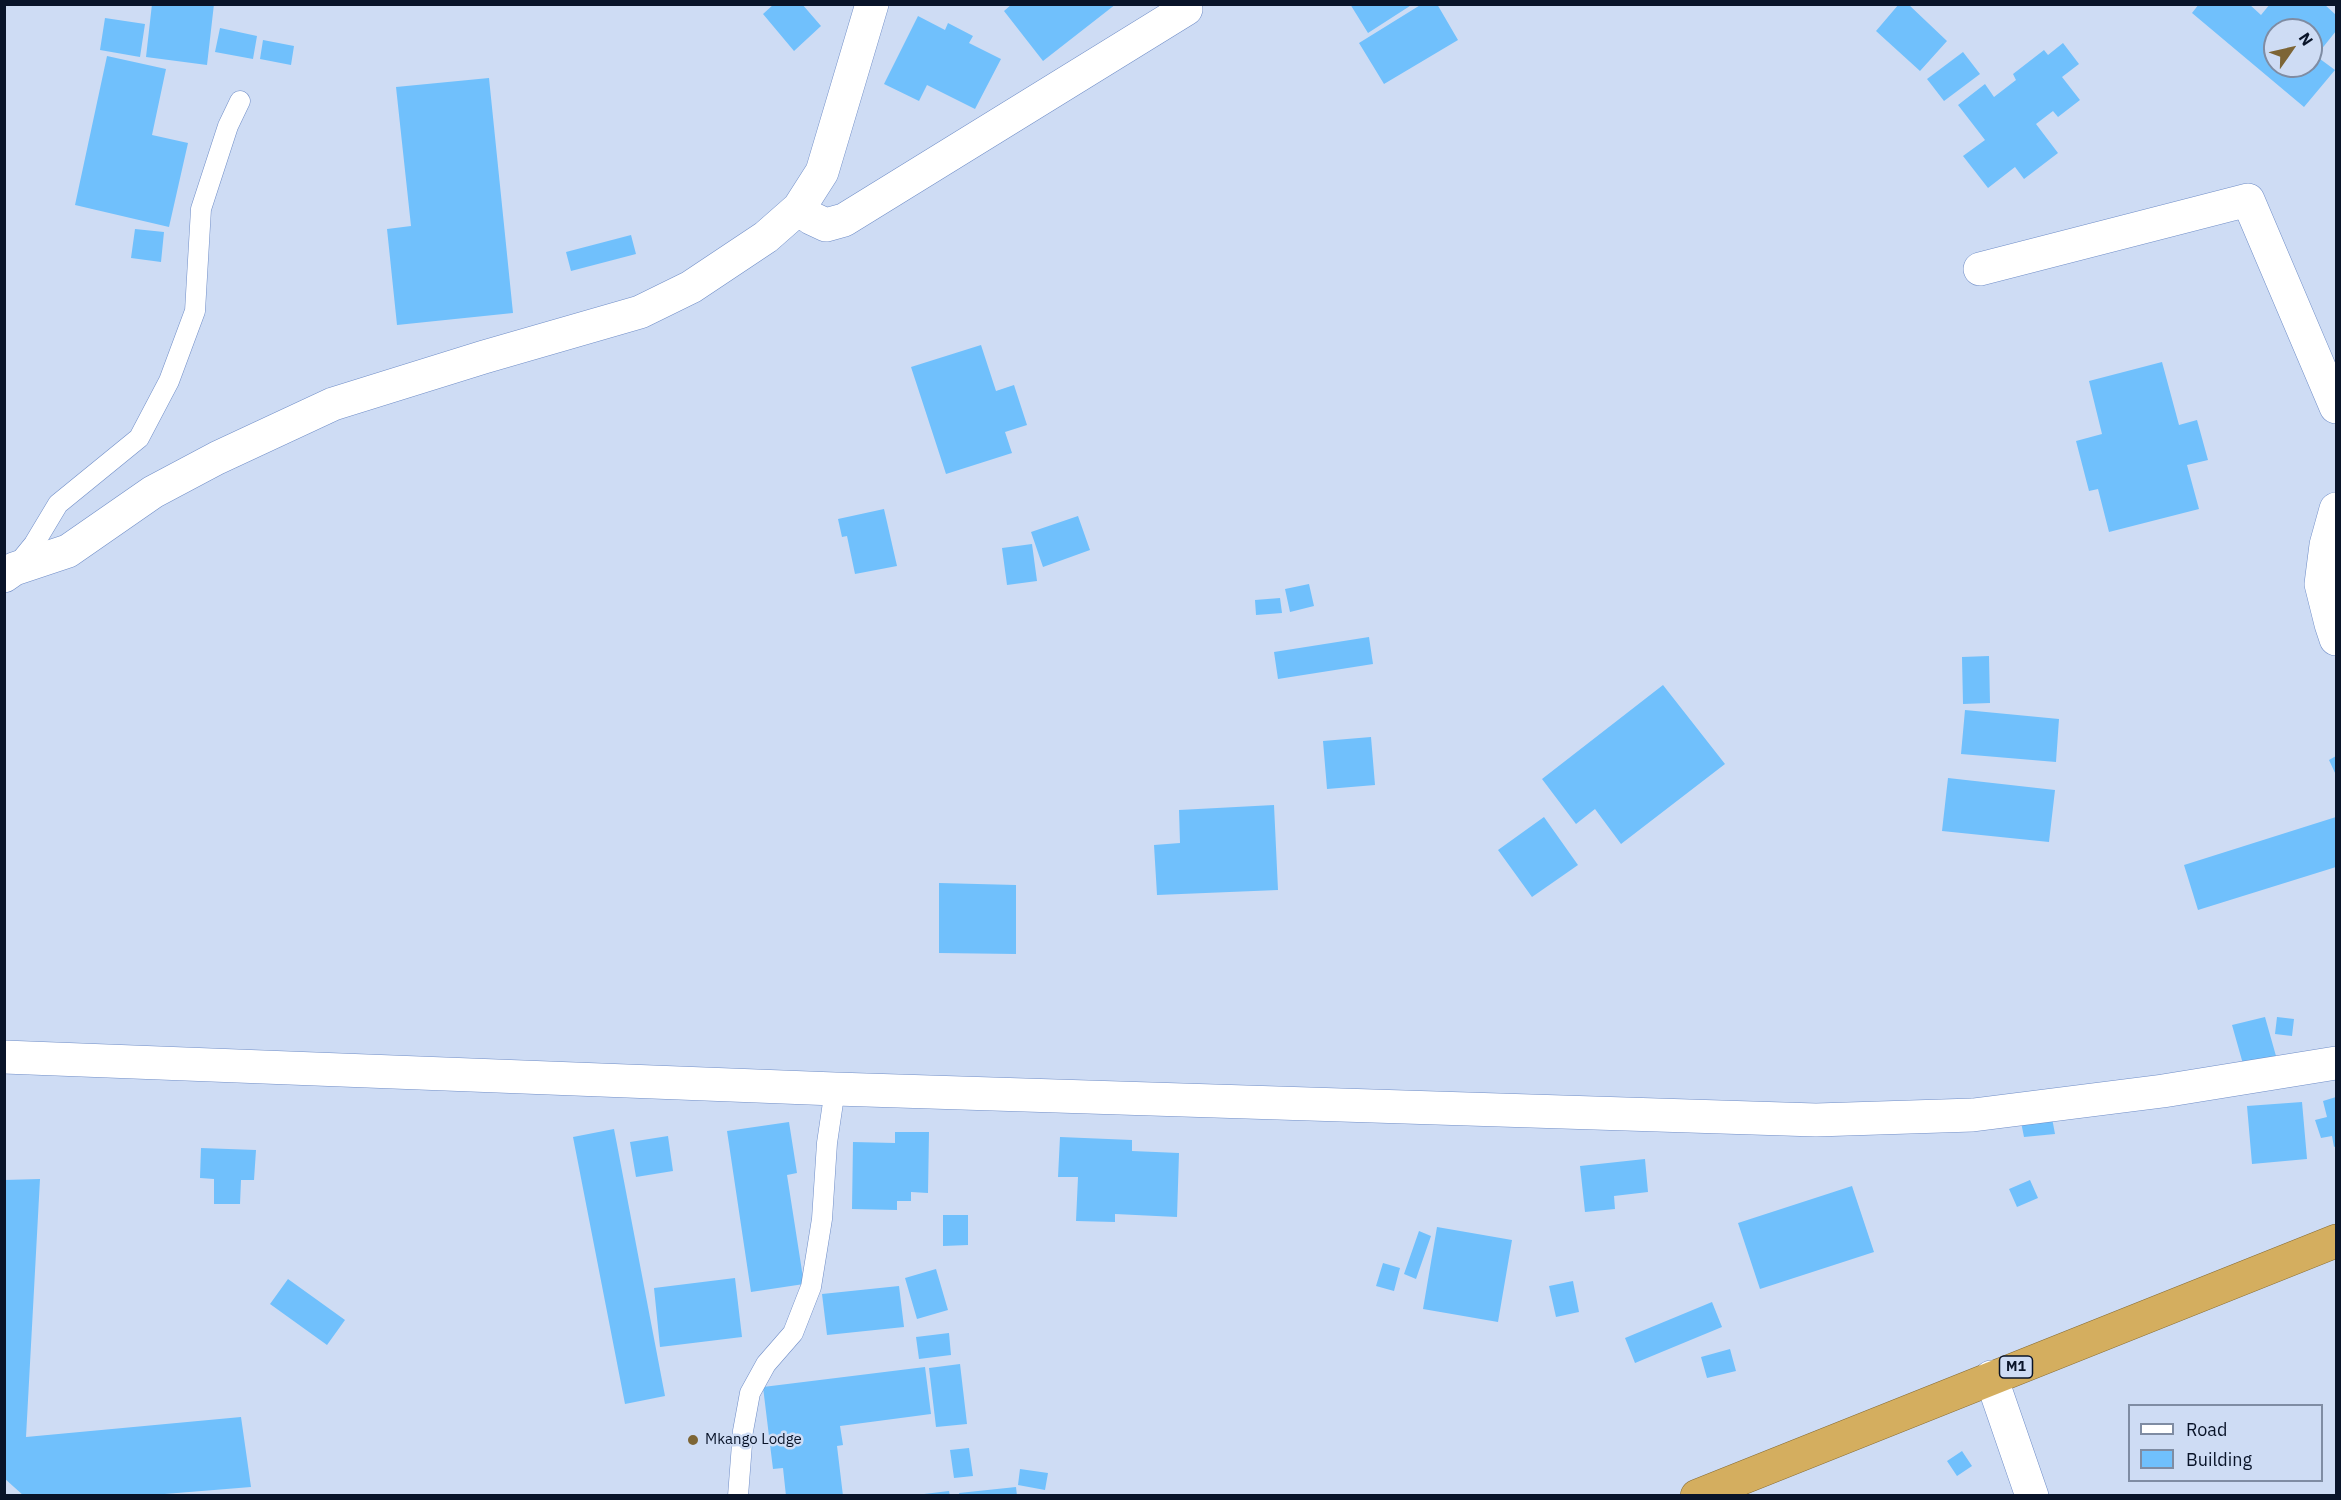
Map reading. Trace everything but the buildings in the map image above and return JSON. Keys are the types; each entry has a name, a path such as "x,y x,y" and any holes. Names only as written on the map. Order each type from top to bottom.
{"highway":[{"name":"M1","path":"1697,1496 2337,1241"}],"street":[{"path":"9,572 68,551 153,492 217,458 333,404 639,312 691,287 766,237 799,208 822,171 872,4"},
{"path":"799,208 811,219 826,225 844,219 1186,9"},
{"path":"1980,269 2248,201 2337,407"},
{"path":"2337,509 2326,545 2322,584 2331,624 2337,639"},
{"path":"4,1057 835,1089 1816,1120 1973,1115 2163,1091 2337,1063"},
{"path":"1991,1377 2032,1496"}],"lane":[{"path":"9,572 34,544 58,504 140,438 169,381 195,311 201,210 228,126 240,101"},
{"path":"738,1496 743,1431 750,1393 766,1364 793,1333 811,1287 822,1219 827,1143 835,1089"}],"place":[{"name":"Mkango Lodge","path":"693,1440"}]}
